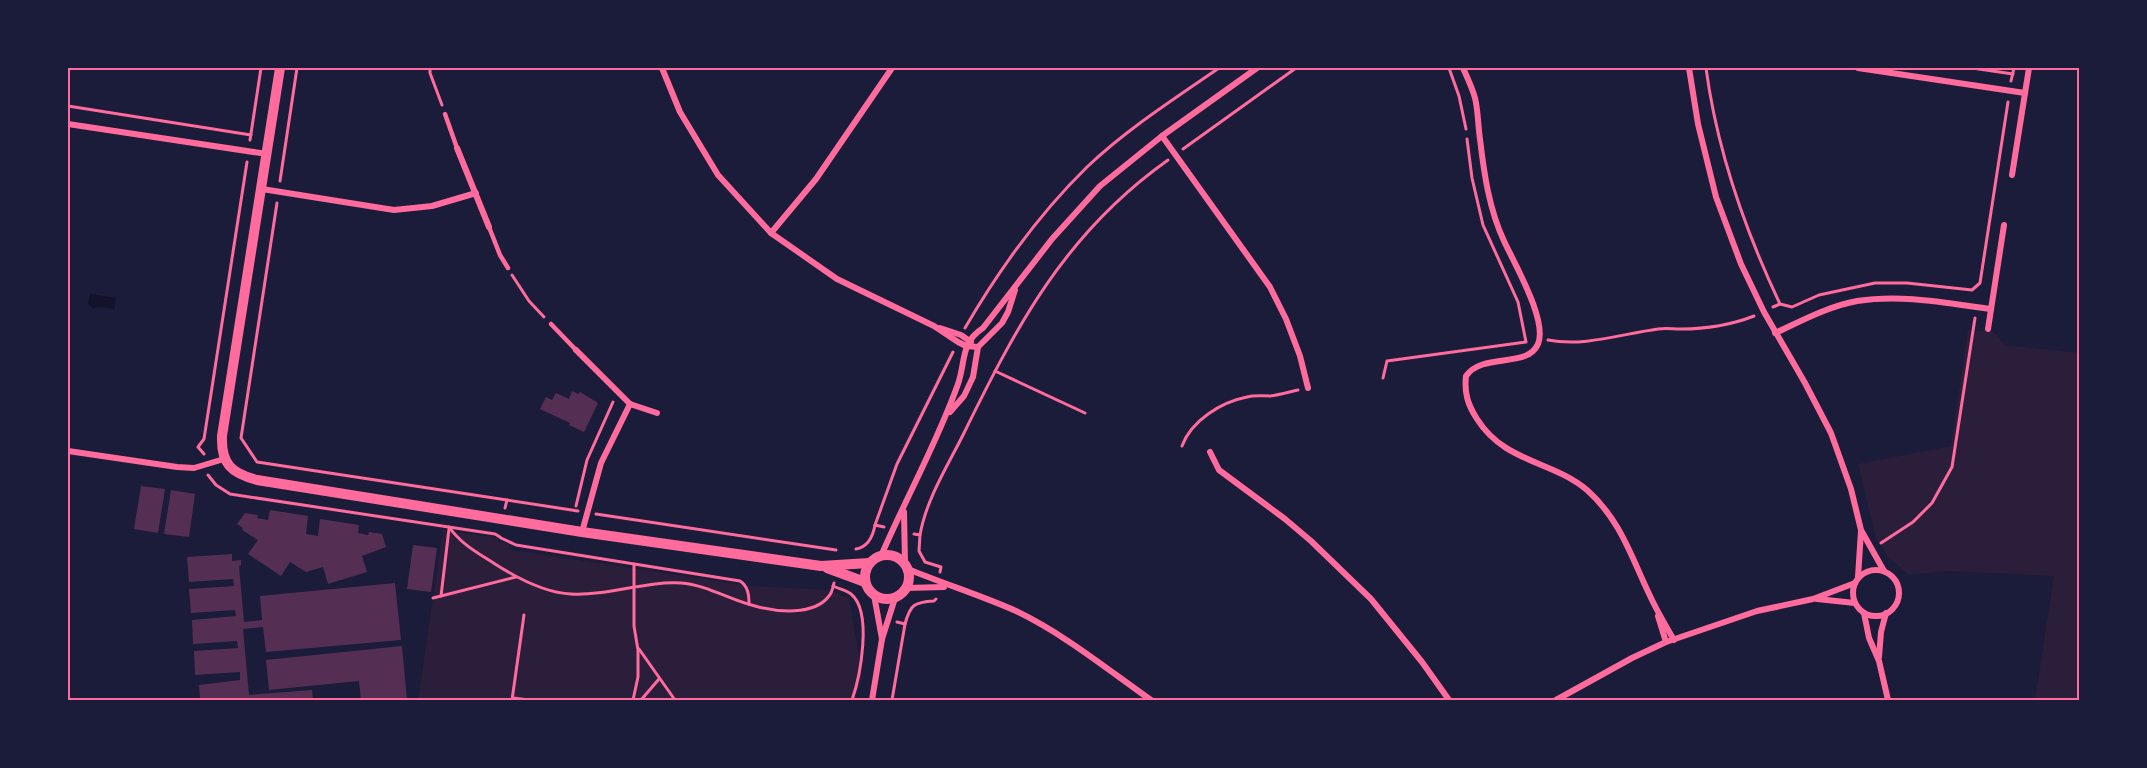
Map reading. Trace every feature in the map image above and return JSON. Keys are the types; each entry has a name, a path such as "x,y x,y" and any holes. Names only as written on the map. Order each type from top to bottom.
{"street":[{"path":"280,68 222,436 224,459 234,471 257,480 582,532 821,566 865,582"},
{"path":"662,68 680,112 718,175 771,233 837,279 978,347"},
{"path":"771,233 816,179 892,68"},
{"path":"881,556 947,416 962,373 968,343 974,334 983,328 1053,239 1100,186 1162,136 1257,68"},
{"path":"1463,68 1475,99 1485,179 1495,216 1503,240 1528,289 1538,320 1539,339 1538,346 1523,357 1483,363 1470,371 1466,376 1466,396 1481,426 1497,443 1514,454 1569,478 1586,490 1607,511 1622,532 1654,604 1674,639"},
{"path":"1689,68 1698,124 1716,197 1741,264 1775,333 1831,433 1851,489 1861,530 1884,572 1895,581 1898,588 1896,603 1886,613 1878,616 1864,613"},
{"path":"1858,68 2025,93"},
{"path":"2012,175 2029,68"},
{"path":"68,124 267,154"},
{"path":"1162,136 1270,288 1286,319 1300,356 1308,388"},
{"path":"457,148 489,227"},
{"path":"262,189 394,210 432,206 476,193"},
{"path":"1988,329 2004,225"},
{"path":"947,416 964,396 973,377 978,347 1002,323 1017,287"},
{"path":"1775,333 1807,317 1855,301 1896,298 1991,309"},
{"path":"576,350 630,404 657,413"},
{"path":"582,532 601,463 630,404"},
{"path":"68,451 177,467 204,466 224,459"},
{"path":"1210,452 1219,470 1311,541 1371,599 1416,654 1449,700"},
{"path":"872,700 882,639 895,598 909,582 903,531 904,509"},
{"path":"1861,530 1857,580 1853,597 1864,613 1869,638 1879,661 1888,700"},
{"path":"821,566 869,563 881,556 894,556 906,566 938,584 970,592 1018,612 1074,645 1151,700"},
{"path":"869,563 865,582 874,595 882,639"},
{"path":"1556,700 1666,642 1757,611 1813,599 1857,580 1870,571 1884,572"},
{"path":"906,588 938,584"},
{"path":"874,595 880,598 895,598"},
{"path":"1813,599 1855,603"},
{"path":"1654,604 1666,642"},
{"path":"1879,661 1881,632 1886,613"}],"lane":[{"path":"445,114 457,148"},
{"path":"489,227 508,268"},
{"path":"551,324 576,350"}],"path":[{"path":"261,68 206,428 204,439 198,447 204,454 204,466 208,477 230,494 495,534 500,537"},
{"path":"297,68 241,438 257,462 507,500"},
{"path":"430,68 445,114"},
{"path":"892,700 905,624 910,609 918,603 936,599 941,567 925,562 919,551 922,524 932,498 994,371 1028,310 1079,241 1141,180 1296,68"},
{"path":"1449,68 1459,96 1466,128 1472,178 1483,225 1518,302 1526,342"},
{"path":"1972,68 2013,74"},
{"path":"1780,304 1792,307 1819,295 1875,283 1906,283 1972,291 1980,283 2014,68"},
{"path":"68,106 251,135"},
{"path":"508,268 529,301 551,324"},
{"path":"1870,547 1884,542 1913,522 1932,503 1952,467 1977,307"},
{"path":"1383,378 1387,361 1539,339 1580,343 1631,332 1681,329"},
{"path":"994,371 1085,413"},
{"path":"1182,446 1195,425 1225,405 1249,396 1273,396 1308,388"},
{"path":"576,510 586,460 618,392"},
{"path":"851,549 860,549 868,543 875,525 893,528"},
{"path":"449,527 459,541 518,576 543,588 570,594 681,583 703,587 755,607 791,611 819,604 830,596 838,572"},
{"path":"441,596 449,527"},
{"path":"903,531 920,535"},
{"path":"633,700 638,677 638,648 634,626 634,564"},
{"path":"433,598 518,576"},
{"path":"833,586 852,595 862,621 861,654 852,700"},
{"path":"524,615 513,699 529,700"},
{"path":"889,620 905,624"},
{"path":"862,621 878,621"},
{"path":"638,648 675,700"},
{"path":"642,700 642,697 660,679"}],"shaded area":[{"path":"90,294 116,298 114,309 93,308 88,304"},
{"path":"1968,330 1994,332 2005,345 2079,353 2079,700 2035,700 2054,576 1948,571 1908,575 1887,555 1876,538 1858,464 1951,446"},
{"path":"443,530 494,537 500,542 507,543 512,550 751,586 829,590 849,598 863,678 853,700 418,700"}],"building":[{"path":"572,391 578,394 580,392 598,403 584,432 540,409 546,397 552,400 556,393 569,399"},
{"path":"141,486 165,489 158,533 134,529"},
{"path":"171,490 195,494 189,537 164,534"},
{"path":"270,510 308,516 306,534 318,536 320,519 359,525 358,533 382,534 386,547 362,556 367,572 328,584 323,567 306,572 290,562 281,576 248,554 258,540 237,524 245,513 258,515 257,518 268,520"},
{"path":"413,545 437,548 431,592 407,589"},
{"path":"232,554 232,561 241,560 239,566 244,622 262,620 260,596 395,583 401,640 266,652 263,627 243,629 249,695 312,690 313,700 200,699 199,685 240,680 240,672 195,675 194,651 238,648 237,641 193,644 192,620 236,616 235,610 191,613 189,589 234,586 233,579 189,582 187,557"},
{"path":"402,646 407,700 361,700 359,681 269,690 266,660"}]}
